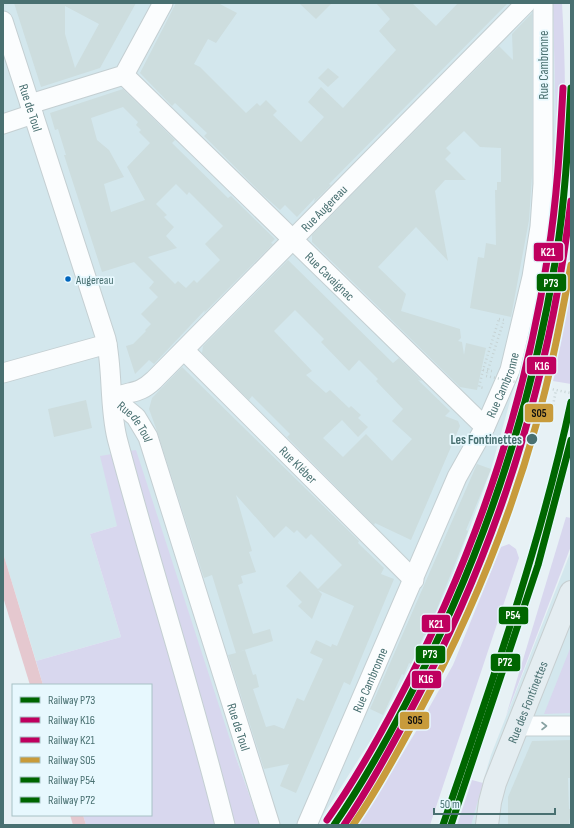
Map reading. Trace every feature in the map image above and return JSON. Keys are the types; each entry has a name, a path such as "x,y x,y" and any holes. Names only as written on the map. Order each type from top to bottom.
{"main road":[{"name":"Rue des Fontinettes","path":"486,821 495,783 571,592"}],"street":[{"path":"3,124 32,109 124,75 163,3"},
{"name":"Rue Augereau","path":"113,398 124,393 138,392 147,387 526,3"},
{"name":"Rue Cambronne","path":"307,825 458,477 485,427 508,375 526,305 540,220 543,177 543,3"},
{"name":"Rue de Toul","path":"3,21 107,344 113,398 136,417 148,438 270,825"},
{"name":"Rue Cavaignac","path":"124,75 485,427"},
{"path":"3,373 107,344"},
{"name":"Rue Kléber","path":"184,350 414,580"},
{"path":"113,398 117,436 207,754 225,825"},
{"path":"518,726 571,726"}],"path":[{"path":"485,388 479,387 499,319 504,320 486,376 571,393"},
{"path":"483,370 508,375"},
{"path":"550,421 556,390"}],"shaded area":[{"path":"3,3 553,3 556,134 553,214 539,298 491,469 445,596 426,636 372,738 317,825 260,825 235,755 117,526 90,534 121,637 36,661 3,553"},
{"path":"553,3 562,3 565,80 563,157 557,220 539,298 553,214 556,134"},
{"path":"571,244 571,384 553,381 558,362 549,360 560,316"},
{"path":"136,450 235,755 260,825 86,825 83,816 152,816 152,684 43,684 36,661 121,637 90,534 117,526 100,456"},
{"path":"566,517 571,518 571,546 506,716"},
{"path":"509,544 516,549 519,558 430,825 359,825 415,733 453,665 501,547"},
{"path":"571,551 571,825 470,825 491,755"},
{"path":"3,553 43,684 30,684 3,597"},
{"path":"571,646 571,713 544,714"},
{"path":"472,780 483,783 471,825 457,825"},
{"path":"70,816 83,816 86,825 73,825"}],"building":[{"path":"14,3 136,3 100,68 41,87","holes":["65,6 99,24 75,68 65,34"]},
{"path":"176,3 218,3 237,13 216,43 208,39 194,64 200,67 246,113 257,103 260,106 266,100 277,111 273,115 301,142 324,117 308,102 321,87 343,108 396,50 379,31 390,19 376,3 412,3 436,26 458,3 508,3 329,184 331,185 314,202 315,198 297,217 285,205 280,210 263,195 204,136 207,133 175,103 172,106 140,73"},
{"path":"299,3 332,3 316,19"},
{"path":"532,13 532,176 529,220 511,317 470,308 478,257 484,258 486,243 496,245 495,190 497,190 497,182 501,182 501,148 480,147 464,131 446,148 451,153 445,159 466,180 445,180 435,191 448,261 416,227 378,267 406,294 401,311 460,329 461,338 458,341 462,342 464,355 466,343 486,348 477,390 460,387 312,242 312,235 499,46 513,60 512,34"},
{"path":"328,68 339,77 328,87 318,78"},
{"path":"123,89 175,140 172,143 228,198 231,196 275,239 271,243 273,244 204,313 205,310 154,364 149,360 135,374 126,346 133,344 151,324 141,314 158,297 149,288 154,282 134,262 102,272 64,155 66,155 58,129 55,130 50,113","holes":["123,107 138,122 136,125 141,130 139,132 150,143 127,167 145,200 111,212 104,184 124,177 109,150 97,140 91,118","176,184 187,195 189,192 223,226 205,244 220,260 197,283 194,280 186,288 178,281 175,284 148,257 177,248 166,236 174,227 164,217 167,215 156,204"]},
{"path":"288,260 393,363 399,358 422,381 418,380 450,411 445,416 458,421 460,426 411,540 375,523 374,525 287,437 290,434 252,396 249,400 202,353 203,346","holes":["295,310 324,339 321,342 349,371 359,360 378,379 376,381 403,409 392,421 412,439 392,461 366,434 343,457 323,438 342,420 358,437 368,427 358,418 361,415 351,406 349,408 330,390 326,393 306,375 312,371 274,331"]},
{"path":"182,367 359,541 358,543 384,568 381,574 394,579 350,685 344,682 296,793 280,786 289,764 264,769 228,655 236,653 212,575 204,578 149,409 152,398","holes":["236,495 274,538 286,526 294,533 297,530 306,539 311,534 342,565 318,589 300,571 286,586 302,602 298,606 312,619 322,594 318,590 354,606 337,646 332,644 331,647 316,640 310,653 323,659 304,701 297,698 284,729 274,725 266,727 253,689 259,687 256,674 253,675 245,650 238,652 273,641 270,629 253,634 238,585 243,583 241,576 256,572 249,552 252,551"]},
{"path":"86,400 92,428 54,437 48,409"},
{"path":"477,464 491,469 466,530 468,531 426,636 424,635 411,664 409,663 404,675 402,674 383,715 370,709"},
{"path":"571,740 571,778 568,778 569,809 571,809 569,825 508,825 508,797 532,741"}],"rail line":[{"name":"K21","path":"327,820 347,791 374,746 426,646 472,539 492,483 510,427 525,371 538,313 554,214 563,88"},
{"name":"P73","path":"334,825 381,750 433,650 457,596 499,486 517,430 532,373 556,257 564,194 571,88"},
{"name":"K16","path":"344,825 363,796 413,706 471,585 495,524 516,461 534,398 562,268 571,201"},
{"name":"S05","path":"353,825 388,769 437,678 470,608 500,536 536,425 555,345 571,265"},
{"name":"P54","path":"443,825 530,563 559,456 571,402"},
{"name":"P72","path":"451,825 538,565 571,440"}],"place":[{"name":"Augereau","path":"68,279"},
{"name":"Les Fontinettes","path":"532,439"}]}
